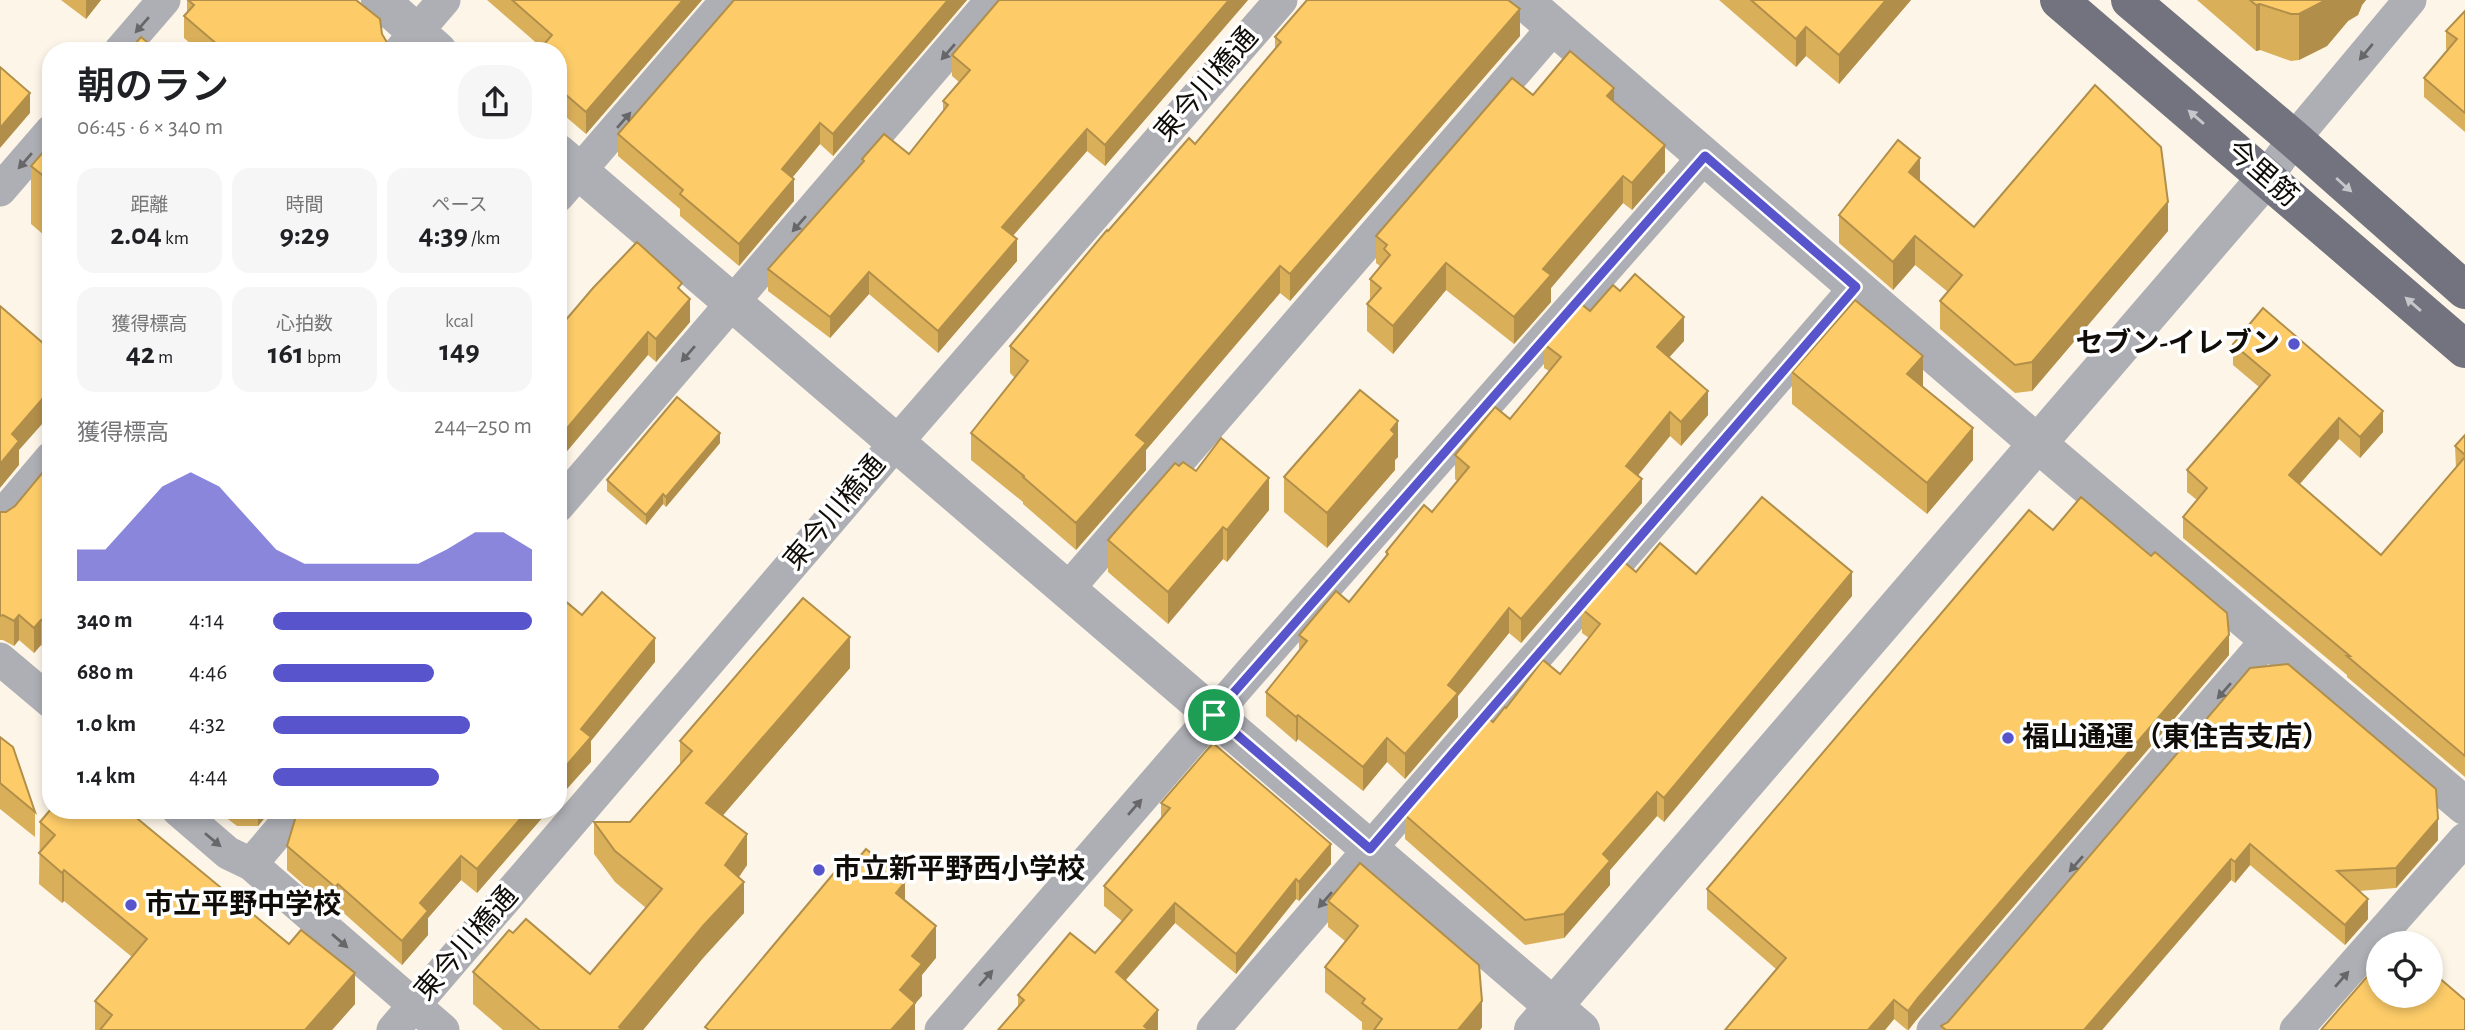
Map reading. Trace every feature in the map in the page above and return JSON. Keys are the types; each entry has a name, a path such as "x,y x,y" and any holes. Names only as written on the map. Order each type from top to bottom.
{"main road":[{"name":"今里筋","path":"2059,0 2465,349"},
{"name":"今里筋","path":"2130,0 2294,139 2465,290"}],"street":[{"path":"128,42 164,0"},
{"path":"380,0 415,42"},
{"path":"420,42 444,0"},
{"path":"567,172 727,0"},
{"path":"567,496 992,0"},
{"name":"東今川橋通","path":"393,1030 896,443 1281,0"},
{"path":"1523,0 2038,444 2465,806"},
{"path":"567,176 732,303 1214,715 1370,849 1556,1022 2038,444 2266,178 2294,139 2410,0"},
{"path":"1067,590 1554,27"},
{"path":"0,190 42,141"},
{"path":"941,1030 1705,156"},
{"path":"1213,1030 1856,287"},
{"path":"0,518 42,469"},
{"path":"1933,1030 2268,639"},
{"path":"0,659 42,694"},
{"path":"188,819 228,853 251,864 443,1030"},
{"path":"251,864 290,819"},
{"path":"2296,1030 2465,839"}],"building":[{"path":"188,0 356,0 380,19 382,34 387,42 214,42 184,16 194,5"},
{"path":"512,0 683,0 586,112 567,96 567,42 546,42 552,35"},
{"path":"734,0 948,0 833,134 820,123 782,169 794,179 739,244 680,194 683,190 618,134"},
{"path":"999,0 1229,0 1105,145 1087,129 1002,227 1017,239 938,331 869,272 830,317 768,269 864,161 862,159 884,134 909,154 948,105 943,101 970,70 952,55"},
{"path":"1307,0 1508,0 1520,9 1290,274 1280,266 1136,435 1146,443 1076,523 971,433 1028,361 1010,346 1107,230 1189,138 1195,144 1281,42 1275,37"},
{"path":"1751,0 1886,0 1839,55 1806,27 1796,39"},
{"path":"2250,0 2326,0 2299,14 2291,14 2256,5"},
{"path":"2465,11 2465,113 2424,78 2457,39 2446,31"},
{"path":"1570,51 1614,88 1607,96 1665,145 1632,183 1623,176 1543,269 1551,275 1514,317 1446,263 1393,326 1367,304 1381,288 1370,279 1390,255 1384,249 1387,245 1376,236 1512,78 1533,95"},
{"path":"0,67 30,93 0,128"},
{"path":"2095,85 2161,147 2168,202 2032,362 2015,365 1940,301 1962,275 1915,236 1893,262 1839,215 1898,140 1920,158 1909,172 1974,227"},
{"path":"42,153 42,175 31,166"},
{"path":"637,242 682,283 678,288 690,299 656,339 648,332 567,428 567,318"},
{"path":"1635,274 1684,317 1657,347 1708,391 1681,422 1670,412 1626,466 1642,479 1521,619 1509,608 1448,685 1458,693 1405,754 1387,738 1363,767 1266,692 1307,641 1299,635 1336,591 1349,602 1424,505 1432,512 1469,467 1455,455 1495,407 1510,419 1561,357 1544,344 1580,303 1590,311 1613,285 1620,291"},
{"path":"1855,300 1923,356 1907,374 1973,428 1927,483 1792,372"},
{"path":"0,306 42,342 42,399 12,434 19,441 0,464"},
{"path":"2263,308 2383,411 2360,437 2339,418 2289,475 2381,555 2465,457 2465,756 2183,517 2207,488 2187,470 2270,375 2233,344"},
{"path":"1360,390 1398,421 1391,430 1395,434 1327,513 1284,477"},
{"path":"677,397 720,433 666,497 663,494 646,515 607,480"},
{"path":"2465,435 2465,455 2455,446"},
{"path":"1221,438 1269,478 1227,530 1223,527 1168,592 1108,540 1175,463 1179,466 1183,462 1196,471"},
{"path":"42,473 42,621 34,628 19,615 14,621 0,616 0,512 6,512 15,506"},
{"path":"1762,497 1852,572 1664,798 1657,792 1603,854 1610,861 1564,914 1525,920 1405,815 1488,718 1493,722 1506,708 1543,660 1560,674 1600,624 1582,609 1623,561 1636,572 1660,543 1696,574"},
{"name":"福山通運（東住吉支店）","path":"2081,497 2151,556 2155,552 2227,613 2229,635 1908,1011 1894,1000 1868,1030 1725,1030 1786,958 1707,889 2029,510 2053,530"},
{"path":"602,592 655,638 581,729 591,737 567,765 567,602 582,615"},
{"path":"803,598 850,637 706,803 747,834 725,865 744,882 703,926 619,1027 622,1030 540,1030 473,972 509,930 513,933 526,919 590,974 662,889 615,851 594,822 630,822 692,751 680,741"},
{"path":"2288,664 2436,789 2438,819 2396,868 2337,871 2368,899 2345,925 2250,844 2235,862 2231,859 2084,1030 1946,1030 1941,1026 1948,1022 2250,668"},
{"path":"0,737 13,747 35,812 0,783"},
{"path":"1213,743 1331,844 1299,882 1296,879 1236,954 1175,903 1116,972 1158,1010 1144,1026 1149,1030 998,1030 1024,1000 1018,995 1070,933 1095,953 1132,910 1104,886 1170,808 1161,803"},
{"path":"43,819 138,819 289,944 301,930 355,973 305,1030 100,1030 112,1015 95,1001 147,939 64,870 62,873 39,853 55,835 40,822"},
{"path":"295,819 520,819 477,869 461,856 420,903 428,911 402,941 338,884 335,887 287,846"},
{"path":"866,849 905,882 896,893 936,926 912,956 922,964 900,990 915,1003 891,1030 709,1030 705,1027 844,861 851,867"},
{"path":"1360,863 1479,965 1482,1001 1458,1030 1374,1030 1382,1019 1362,1003 1365,999 1325,967 1358,926 1328,901"},
{"path":"2366,978 2366,1008 2443,1008 2443,981 2465,1000 2465,1030 2321,1030"}],"place":[{"name":"セブン-イレブン","path":"2294,344"},
{"name":"福山通運（東住吉支店）","path":"2008,738"},
{"name":"市立新平野西小学校","path":"819,870"},
{"name":"市立平野中学校","path":"131,905"}],"route":[{"path":"1705,156 1856,287 1370,849 1214,715 1705,156"}]}
